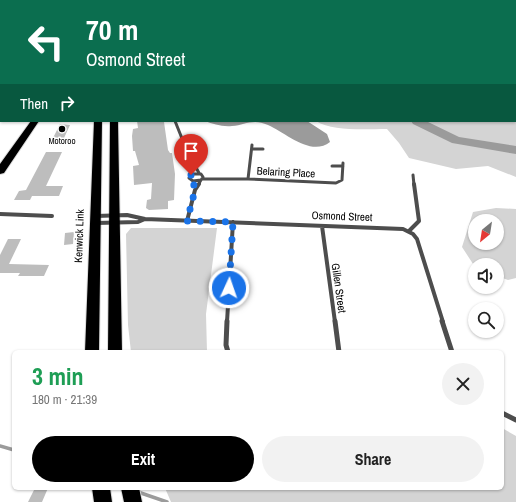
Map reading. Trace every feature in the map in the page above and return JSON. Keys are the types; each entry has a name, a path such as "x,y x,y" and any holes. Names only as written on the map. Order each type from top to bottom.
{"highway":[{"path":"0,161 24,122"},
{"path":"0,171 34,122"},
{"name":"Kenwick Link","path":"92,350 98,122"},
{"path":"114,122 115,350"},
{"path":"101,490 103,502"},
{"path":"130,490 133,502"}],"street":[{"path":"175,122 187,151 201,177"},
{"path":"248,179 252,147 263,149"},
{"name":"Belaring Place","path":"201,177 336,183 342,180 343,165 332,166"},
{"path":"195,190 193,181 189,178 196,167"},
{"path":"192,174 201,177"},
{"path":"413,174 419,221 409,231 417,239 451,350"},
{"path":"193,181 201,177"},
{"path":"187,221 195,190 201,177"},
{"path":"0,214 52,216"},
{"name":"Osmond Street","path":"96,219 115,219 138,216 145,219 399,228 409,231"},
{"name":"Osmond Street","path":"96,219 115,219 138,222 145,219"},
{"path":"227,350 226,345 233,222"},
{"name":"Gillen Street","path":"322,226 339,350"},
{"path":"504,415 516,420"}],"shaded area":[{"path":"208,122 249,122 228,126"},
{"path":"258,122 309,122 327,134 330,142 323,146 315,147 307,145 263,123"},
{"path":"318,122 516,122 516,177 488,166 456,169 409,158 387,129 341,128 323,125"},
{"path":"496,208 516,209 516,278 508,280 504,279 504,258 469,258 462,247 468,228 468,250 504,250 504,214 472,214 473,212"},
{"path":"131,228 217,228 206,314 207,350 131,350 128,325 126,234"},
{"path":"504,429 516,436 516,502 171,502 166,490 504,490"}],"building":[{"path":"137,122 164,122 168,150 172,153 175,174 174,200 168,201 168,209 149,210 146,208 147,200 151,199 152,183 134,185 133,166 139,165 135,151 133,151 132,136 133,129 138,128"},
{"path":"60,124 70,125 64,138 53,138"},
{"path":"46,152 62,152 46,186 63,186 59,196 32,196 30,200 14,200 19,191 26,190"},
{"path":"74,232 73,244 64,245 65,233"},
{"path":"8,239 21,239 9,264 49,265 44,276 18,276 20,273 0,273 0,255"},
{"path":"34,490 47,490 42,502 28,502"}],"waterway":[{"path":"419,122 456,140 516,150"},
{"path":"0,446 12,449"},
{"path":"138,492 167,502"}],"place":[{"name":"Motoroo","path":"62,129"}],"route":[{"path":"191,175 189,178 193,181 195,190 187,221 233,222 229,288"}]}
